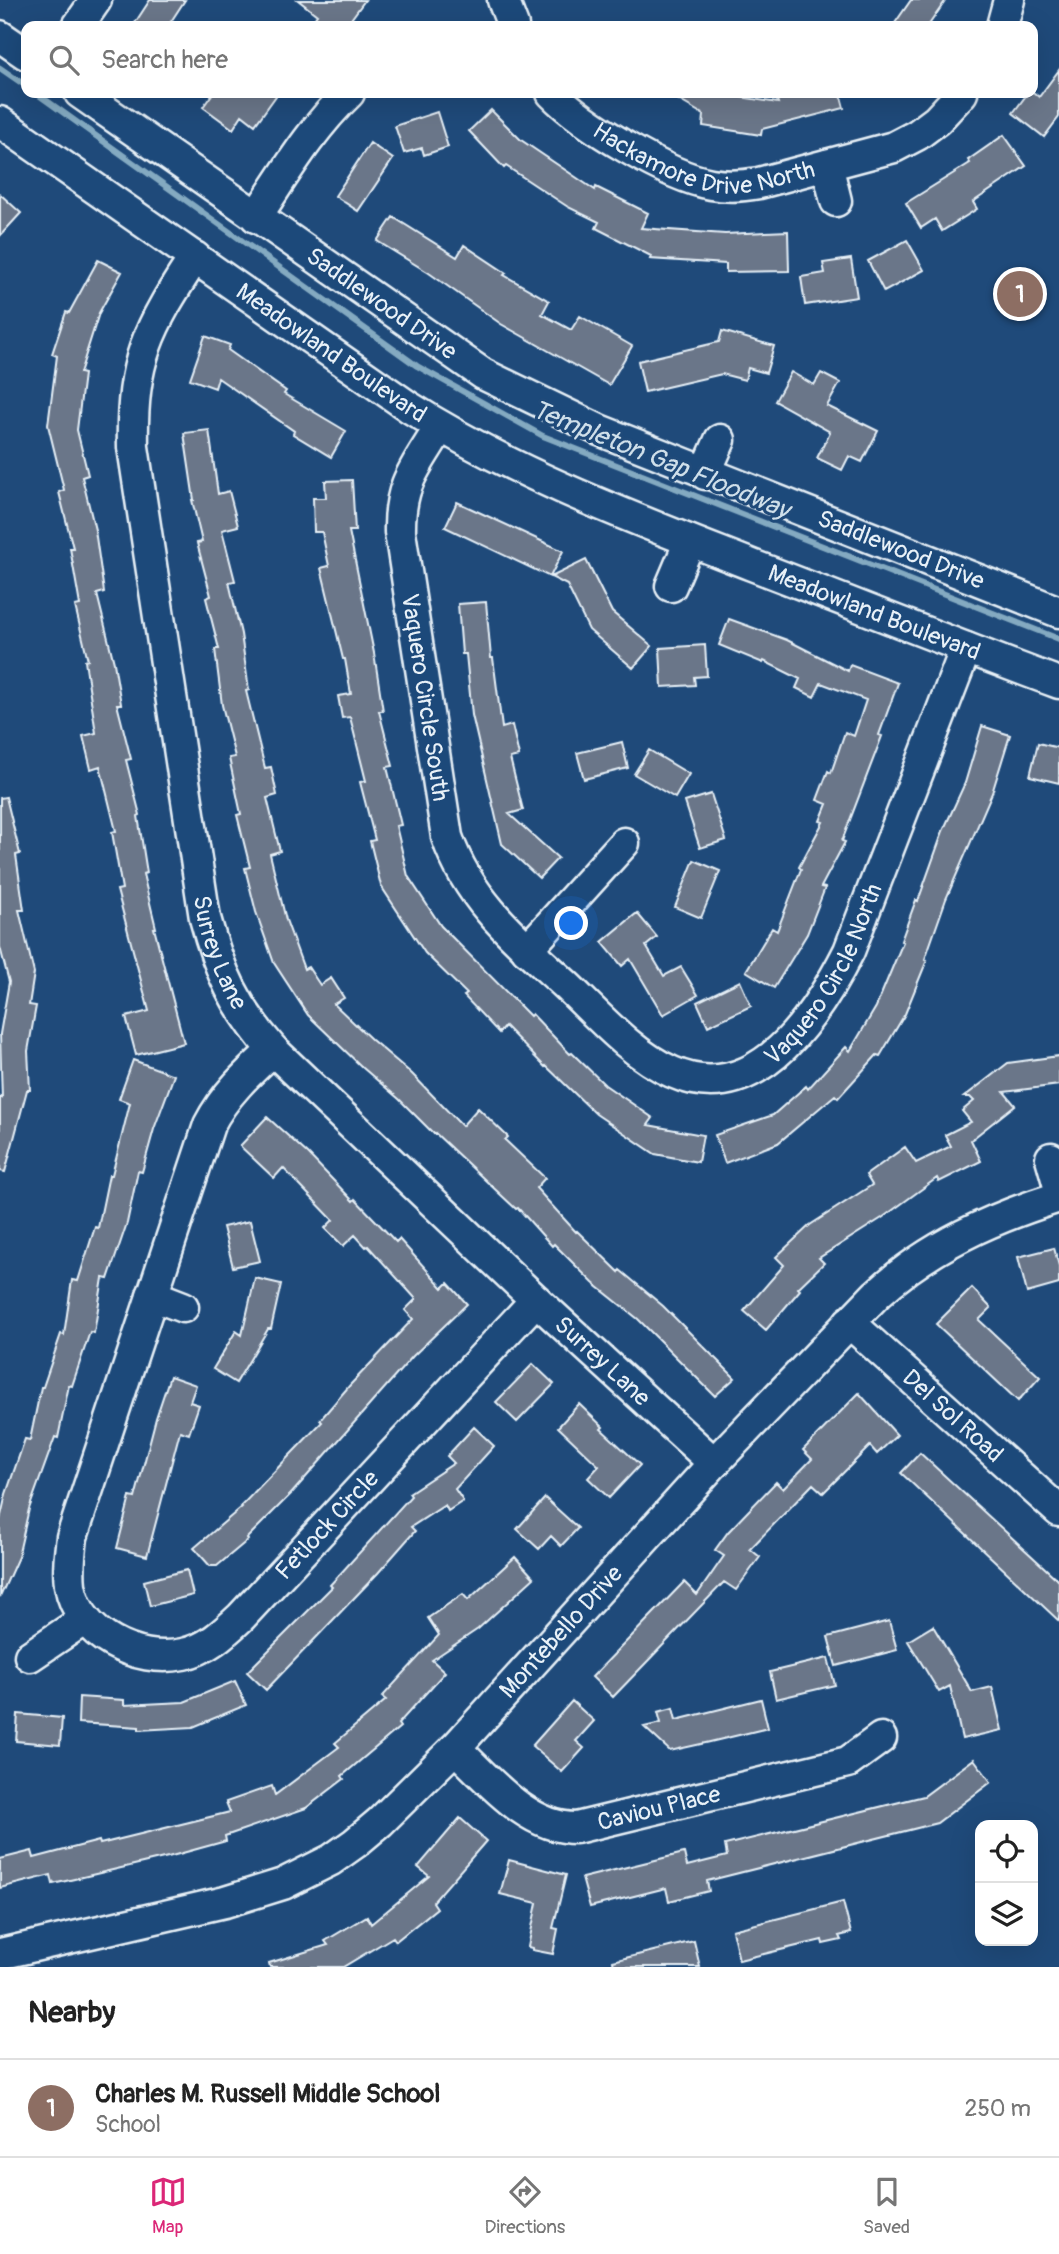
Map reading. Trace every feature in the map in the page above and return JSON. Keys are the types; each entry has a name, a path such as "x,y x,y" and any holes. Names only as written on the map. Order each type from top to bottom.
{"street":[{"path":"81,21 96,0"},
{"path":"1003,21 1009,0"},
{"path":"0,36 21,51"},
{"name":"Saddlewood Drive","path":"87,98 483,374 599,430 705,474 1059,612"},
{"path":"256,217 307,141 329,112 344,98"},
{"name":"Hackamore Drive North","path":"557,98 585,121 664,167 712,185 740,186 760,183 894,146 917,135 937,120 957,98"},
{"name":"Meadowland Boulevard","path":"0,122 440,427 516,467 690,541 1059,683"},
{"name":"Hackamore Drive North","path":"827,165 836,201"},
{"name":"Surrey Lane","path":"195,257 163,303 149,331 137,369 132,409 133,447 205,918 222,972 251,1025 273,1050 536,1300 714,1463"},
{"name":"Vaquero Circle South","path":"440,427 405,485 399,508 400,532 447,837 455,860 482,903 556,976"},
{"path":"705,474 720,440"},
{"path":"671,586 690,541"},
{"name":"Vaquero Circle North","path":"556,976 635,1049 670,1072 691,1079 714,1080 738,1076 760,1066 802,1029 849,951 966,648"},
{"path":"527,950 624,843"},
{"name":"Fetlock Circle","path":"273,1050 237,1083 220,1104 209,1125 72,1537 69,1564 71,1587 85,1619 100,1634 136,1652 163,1656 184,1654 206,1646 223,1634 536,1300"},
{"path":"1051,1158 1059,1186"},
{"name":"Montebello Drive","path":"0,1954 225,1902 283,1884 331,1860 380,1822 455,1748 714,1463 895,1277 944,1244 1009,1213 1059,1197"},
{"path":"152,1295 183,1307"},
{"name":"Del Sol Road","path":"849,1322 1058,1509"},
{"path":"30,1656 85,1619"},
{"name":"Caviou Place","path":"455,1748 523,1809 545,1822 569,1828 602,1823 848,1762 881,1738"}],"building":[{"path":"150,0 185,0 171,21 136,21"},
{"path":"298,0 365,0 350,21 313,21 317,15"},
{"path":"911,0 946,0 931,21 896,21"},
{"path":"1059,70 1059,117 1044,137 1013,113 1024,98 1039,97"},
{"path":"209,98 274,98 255,125 242,115 233,129 203,107"},
{"path":"675,98 746,98 778,103 776,98 841,98 844,108 762,129 761,135 703,126 704,115"},
{"path":"491,110 521,140 595,190 596,187 648,213 641,228 725,234 788,231 789,271 726,272 726,264 650,259 651,256 596,228 599,222 568,207 506,166 504,168 469,131"},
{"path":"437,112 448,147 424,155 422,148 404,153 395,126"},
{"path":"1004,135 1026,166 973,202 977,209 942,231 935,219 921,228 906,203 970,163 968,160"},
{"path":"370,143 393,159 358,211 335,196"},
{"path":"0,194 21,213 0,236"},
{"path":"393,217 457,257 464,245 506,273 504,275 549,301 542,314 571,330 580,316 632,346 609,385 501,324 429,273 377,241"},
{"path":"907,240 924,270 884,292 868,261"},
{"path":"851,259 857,297 805,305 801,277 825,273 823,263"},
{"path":"98,260 122,272 99,313 80,373 84,374 77,430 88,475 82,477 95,530 104,592 97,594 114,663 121,704 117,704 131,759 126,760 140,815 138,816 147,873 143,874 184,1043 136,1055 126,1017 149,1011 117,890 122,889 112,832 116,831 100,766 91,769 83,736 96,733 85,661 88,660 75,606 80,605 70,548 73,548 59,492 64,490 48,425 57,356 52,354 66,312 69,313"},
{"path":"722,331 774,346 766,373 748,368 745,380 722,374 645,392 638,361 719,342"},
{"path":"205,336 230,345 228,350 286,391 284,394 346,431 331,457 293,434 294,431 218,378 215,388 190,379"},
{"path":"791,372 814,385 821,373 840,383 827,406 878,431 862,462 849,456 842,470 817,458 830,432 775,401"},
{"path":"209,430 218,494 229,491 238,526 222,530 235,581 229,582 241,634 249,690 246,691 265,768 271,767 277,795 267,798 280,851 270,854 286,920 304,969 308,967 320,985 331,978 344,998 334,1004 412,1074 462,1126 478,1108 508,1137 505,1140 545,1178 536,1188 576,1232 619,1272 620,1270 663,1306 735,1378 715,1396 638,1319 593,1283 554,1244 552,1246 518,1208 434,1134 308,1015 274,963 256,912 245,868 250,867 237,815 241,814 229,758 235,757 222,705 215,649 219,649 206,598 211,596 197,543 202,542 192,500 184,433"},
{"path":"352,480 355,531 349,531 374,653 383,711 379,711 393,766 387,767 401,825 396,826 408,876 441,926 570,1054 605,1085 653,1118 648,1125 703,1135 698,1162 655,1154 596,1114 505,1026 499,1033 464,996 467,994 425,953 381,886 370,841 375,840 360,782 366,781 350,717 342,718 338,696 351,694 345,659 321,568 329,566 322,532 314,532 313,498 326,498 325,481"},
{"path":"457,502 563,551 550,577 445,527"},
{"path":"586,560 612,612 652,646 633,668 589,630 567,585 551,577"},
{"path":"486,602 502,728 512,725 519,756 510,758 523,810 509,814 558,858 539,878 502,844 472,715 466,654 462,654 458,604"},
{"path":"729,619 787,640 848,671 850,665 898,683 879,735 882,736 842,841 845,842 821,887 825,888 807,934 774,988 746,971 772,928 777,931 801,869 799,867 823,822 820,821 827,804 817,800 828,771 831,773 845,732 854,736 866,700 821,683 814,697 796,688 800,679 764,661 763,663 719,645"},
{"path":"705,645 707,676 694,677 695,685 662,687 660,648"},
{"path":"982,726 1010,735 992,793 946,899 925,959 927,960 905,1014 880,1056 877,1055 838,1098 835,1095 778,1143 725,1163 715,1135 773,1115 806,1086 808,1089 846,1047 850,1051 876,1007 903,942 901,941 943,831 965,783"},
{"path":"622,742 628,768 584,779 577,753"},
{"path":"1038,743 1059,748 1059,783 1030,776"},
{"path":"649,750 689,774 675,798 634,774"},
{"path":"711,794 726,840 700,848 685,802"},
{"path":"6,797 20,854 16,855 24,910 19,910 34,973 29,1005 36,1006 28,1051 30,1090 27,1090 5,1172 0,1171 0,1034 9,982 0,947 0,798"},
{"path":"694,860 720,871 701,918 675,907"},
{"path":"637,913 657,937 646,946 664,976 681,967 698,995 663,1015 630,959 622,966 602,942"},
{"path":"740,981 751,1006 708,1026 697,1002"},
{"path":"1059,1056 1059,1085 1004,1092 1015,1105 971,1140 981,1161 939,1182 937,1178 882,1218 819,1258 824,1263 798,1288 800,1290 766,1330 744,1311 784,1265 776,1257 810,1225 872,1185 866,1175 905,1147 916,1163 951,1146 945,1135 971,1122 962,1111 974,1101 970,1097 964,1097 1008,1063"},
{"path":"133,1060 174,1075 142,1172 138,1171 127,1223 108,1279 103,1278 94,1333 90,1332 72,1386 69,1385 58,1438 55,1437 29,1509 18,1557 0,1597 0,1520 6,1494 25,1439 30,1440 41,1387 61,1334 64,1335 72,1280 78,1281 95,1227 98,1228 109,1175 112,1175 130,1103 119,1099"},
{"path":"267,1117 308,1154 353,1201 355,1199 396,1242 399,1239 443,1288 448,1283 467,1304 413,1356 248,1540 217,1566 210,1566 194,1548 242,1507 322,1422 320,1420 350,1385 413,1319 405,1310 416,1299 355,1235 343,1246 325,1228 333,1220 283,1168 274,1178 240,1146"},
{"path":"250,1221 260,1261 233,1267 223,1227"},
{"path":"1054,1248 1059,1266 1059,1284 1027,1293 1018,1257"},
{"path":"255,1278 281,1284 271,1329 268,1329 236,1383 213,1369 236,1331 242,1335"},
{"path":"972,1288 991,1308 979,1320 1040,1377 1018,1401 936,1324"},
{"path":"533,1364 554,1384 517,1422 496,1402"},
{"path":"170,1376 196,1385 190,1402 199,1405 189,1434 180,1431 147,1556 117,1548 130,1497 135,1498"},
{"path":"859,1393 897,1435 877,1454 870,1446 823,1493 813,1484 750,1549 760,1557 736,1590 724,1582 613,1697 592,1677 684,1582 697,1595 724,1556 715,1550 728,1532 776,1482 783,1489 812,1459 803,1450"},
{"path":"579,1404 603,1427 601,1429 640,1465 609,1498 588,1478 599,1466 558,1427"},
{"path":"474,1427 494,1446 455,1489 463,1501 448,1511 445,1505 411,1527 415,1531 378,1573 266,1690 247,1672 332,1587 330,1585 411,1496 409,1493 454,1463 447,1456"},
{"path":"920,1453 1059,1581 1059,1621 901,1473"},
{"path":"545,1498 578,1528 561,1546 551,1536 539,1549 517,1529"},
{"path":"515,1557 534,1578 478,1629 432,1660 445,1672 398,1724 400,1727 342,1776 344,1779 306,1808 225,1836 226,1841 168,1857 53,1884 51,1875 0,1888 0,1859 32,1851 34,1858 230,1812 226,1802 272,1786 275,1795 339,1747 335,1743 386,1700 382,1697 439,1635 428,1618 463,1594 468,1600"},
{"path":"187,1570 193,1595 150,1606 144,1581"},
{"path":"889,1621 897,1650 836,1666 828,1637"},
{"path":"933,1626 972,1692 992,1687 1002,1730 962,1739 950,1686 939,1692 908,1641"},
{"path":"828,1658 835,1685 776,1699 770,1672"},
{"path":"235,1681 246,1705 193,1727 139,1730 139,1727 78,1723 79,1697 124,1700 124,1705 184,1702"},
{"path":"761,1699 768,1728 710,1742 670,1751 644,1727 661,1723 658,1712 673,1708 676,1720"},
{"path":"572,1701 594,1721 576,1741 584,1748 562,1772 532,1746"},
{"path":"18,1714 62,1718 60,1745 16,1741"},
{"path":"974,1759 991,1782 937,1823 707,1881 709,1891 669,1901 666,1888 590,1907 582,1878 684,1853 687,1866 727,1856 725,1845 924,1796"},
{"path":"460,1818 486,1841 433,1902 437,1908 396,1941 393,1937 343,1967 270,1967 269,1963 328,1945 325,1941 367,1916 371,1924 429,1876 418,1867"},
{"path":"509,1860 566,1875 553,1928 558,1929 553,1954 528,1947 537,1903 500,1894"},
{"path":"843,1902 851,1933 839,1936 841,1940 823,1944 822,1940 739,1960 732,1930"},
{"path":"694,1941 700,1967 614,1967 613,1961"}],"waterway":[{"name":"Templeton Gap Floodway","path":"0,68 21,83"},
{"name":"Templeton Gap Floodway","path":"43,98 417,366 543,436 1059,639"}],"place":[{"name":"Charles M. Russell Middle School","path":"1020,294"}]}
